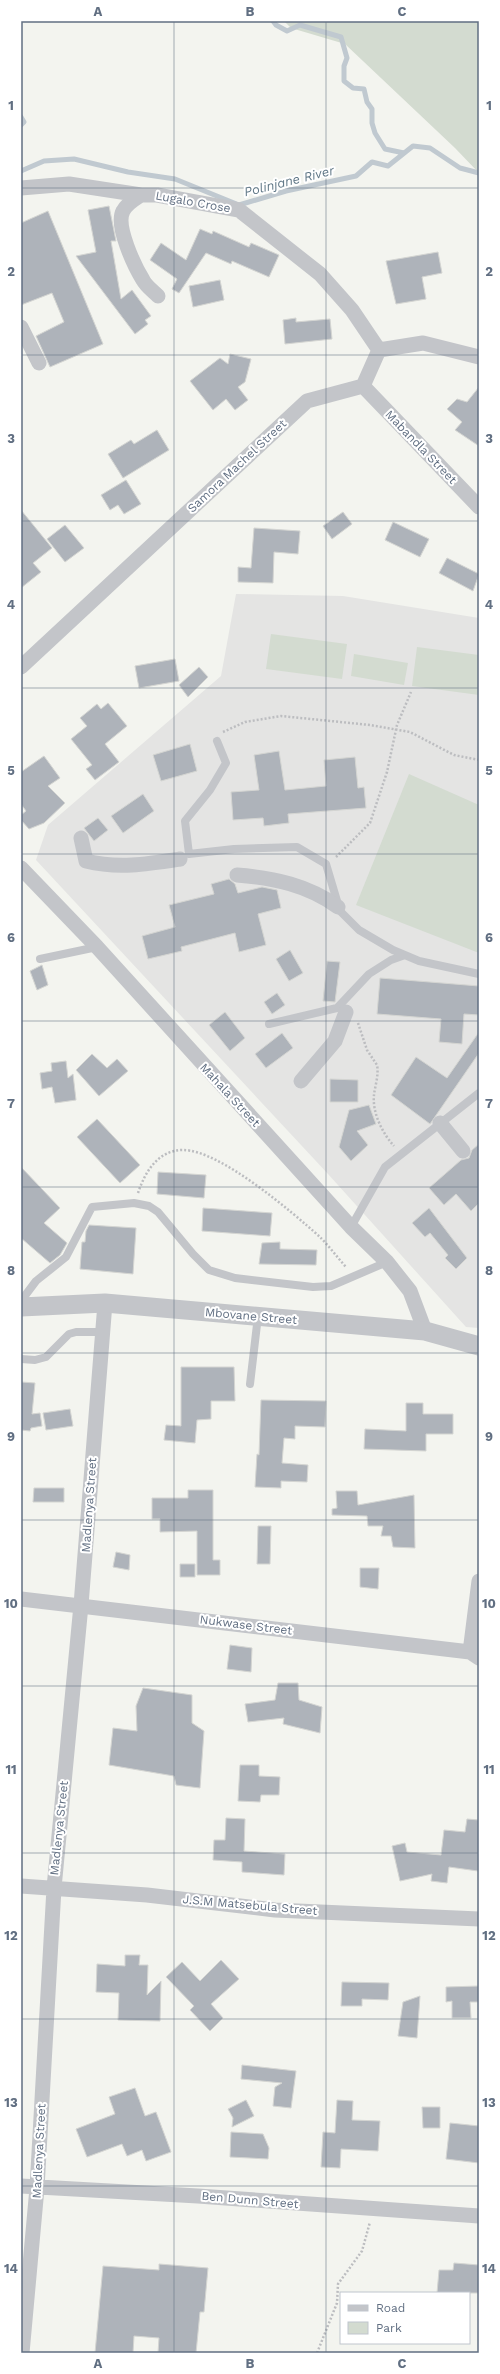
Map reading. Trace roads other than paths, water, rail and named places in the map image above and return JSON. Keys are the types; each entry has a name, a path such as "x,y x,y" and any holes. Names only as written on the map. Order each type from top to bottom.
{"street":[{"name":"Lugalo Crose","path":"21,188 69,184 141,195 157,195 239,210 320,274 352,310 379,350"},
{"path":"141,195 130,202 123,210 121,224 124,237 144,282 158,296"},
{"path":"21,327 39,364"},
{"path":"363,386 379,350 423,343 479,357"},
{"name":"Mabandla Street","path":"363,386 479,507"},
{"name":"Samora Machel Street","path":"21,667 307,401 363,386"},
{"path":"80,838 86,861 103,865 131,866 180,860"},
{"name":"Mahala Street","path":"21,868 97,947 351,1227 387,1262 410,1291 425,1331"},
{"path":"237,875 261,876 293,883 320,894 338,907"},
{"path":"301,1081 335,1041 346,1012"},
{"path":"440,1123 463,1151"},
{"name":"Mbovane Street","path":"21,1307 105,1303 258,1316 425,1331 479,1346"},
{"name":"Madlenya Street","path":"22,2353 37,2188 54,1888 81,1605 105,1303"},
{"path":"474,1655 479,1581"},
{"name":"Nukwase Street","path":"21,1599 81,1605 474,1655"},
{"name":"J.S.M Matsebula Street","path":"21,1886 147,1896 276,1910 479,1919"},
{"name":"Ben Dunn Street","path":"21,2186 198,2196 479,2216"}],"lane":[{"path":"217,738 226,763 210,790 185,821 189,854 234,849 297,847 326,866 338,907 349,921 359,930 393,950 419,961 479,974"},
{"path":"40,959 97,947"},
{"path":"269,1024 337,1008 370,974 391,960 405,955"},
{"path":"351,1227 385,1167 400,1153 479,1093"},
{"path":"21,1301 36,1281 66,1257 92,1207 134,1203 149,1206 158,1212 192,1254 209,1270 235,1278 313,1287 331,1286 353,1275 387,1262"},
{"path":"250,1384 258,1316"},
{"path":"21,1359 34,1360 46,1357 69,1334 76,1332 102,1332"}],"waterway":[{"path":"273,21 276,25 287,31 300,25 341,37 347,58 344,66 344,81 353,88 364,89 367,102 372,109 372,123 375,133 385,149 404,153"},
{"name":"Polinjane River","path":"21,117 24,122 21,125"},
{"name":"Polinjane River","path":"21,171 44,161 74,159 128,172 175,179 239,205 286,191 356,176 372,162 388,166 413,146 430,148 460,168 479,173"}]}
